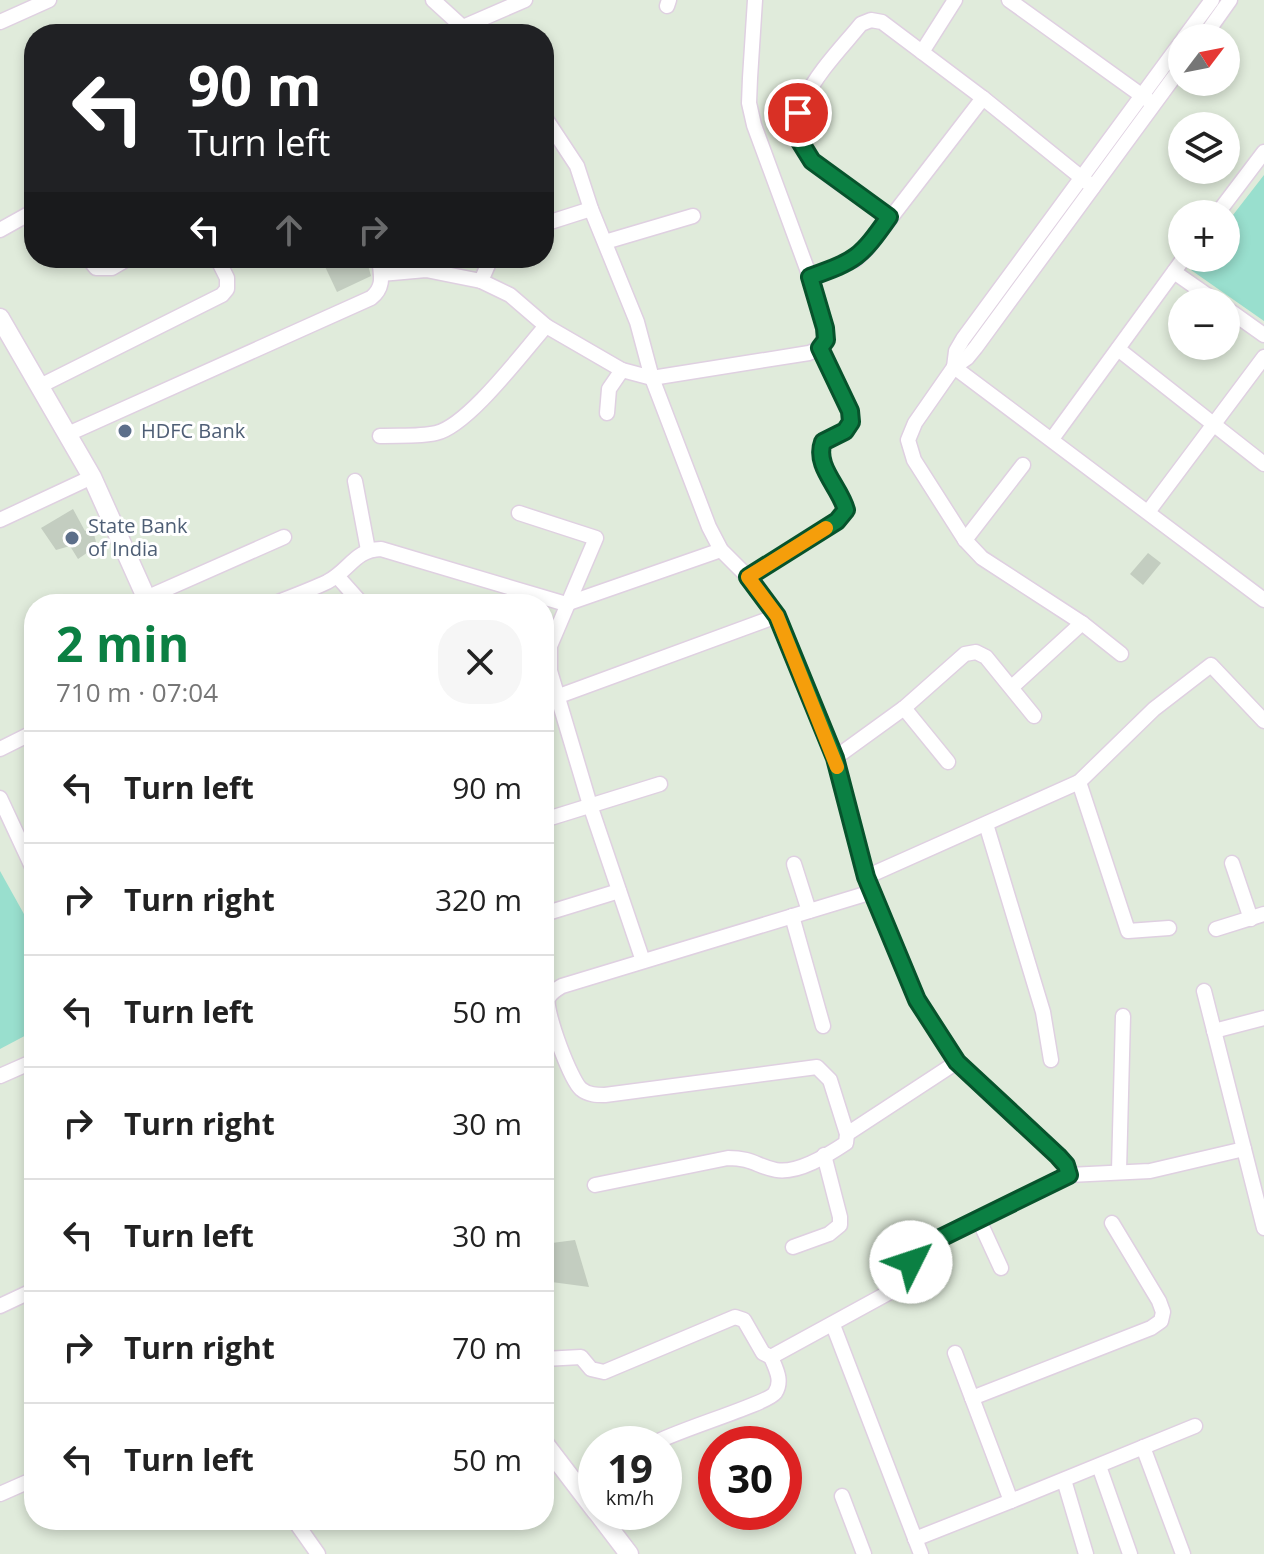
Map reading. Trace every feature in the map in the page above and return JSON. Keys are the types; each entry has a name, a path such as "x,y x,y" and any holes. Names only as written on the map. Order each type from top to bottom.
{"street":[{"path":"2,21 10,0"},
{"path":"2,21 49,0"},
{"path":"433,0 459,24"},
{"path":"479,24 525,0"},
{"path":"381,274 426,270 481,281 510,295 546,326 622,370 652,378 809,353 820,348 826,340 825,328 749,103 755,0"},
{"path":"922,52 955,0"},
{"path":"1009,0 1148,100"},
{"path":"1195,24 1212,0"},
{"path":"1213,24 1230,0"},
{"path":"889,217 812,161 799,140 798,113 808,92 861,24 871,20 882,22 922,52 1088,183"},
{"path":"1121,654 1082,623 982,558 965,540 914,460 908,440 915,423 954,367 976,347 1148,100 1168,66"},
{"path":"1148,100 1168,80"},
{"path":"810,277 855,260 866,250 983,98"},
{"path":"554,131 577,166 637,322 652,378 709,527 721,550 748,577 777,616 835,758 866,877 917,1000 957,1062 1058,1156 1066,1165 1069,1175"},
{"path":"1228,200 1264,152"},
{"path":"554,221 591,209"},
{"path":"605,242 693,216"},
{"path":"0,230 24,217"},
{"path":"40,386 222,295 227,289 227,278 222,268"},
{"path":"68,434 371,298 379,291 380,268"},
{"path":"481,281 487,268"},
{"path":"1052,439 1174,272 1197,288"},
{"path":"0,318 92,477 144,594"},
{"path":"1240,318 1264,335"},
{"path":"380,436 436,433 450,427 467,414 546,326"},
{"path":"748,577 837,521 846,510 842,495 823,466 819,451 823,442 845,431 851,422 850,411 820,348"},
{"path":"1118,349 1264,464"},
{"path":"1148,512 1264,357"},
{"path":"954,367 1264,600"},
{"path":"607,413 609,389 622,370"},
{"path":"965,540 1023,465"},
{"path":"0,520 92,477"},
{"path":"355,481 368,550"},
{"path":"519,513 596,538 554,636"},
{"path":"162,594 284,537"},
{"path":"296,594 337,576 358,555 381,549 532,594"},
{"path":"554,600 566,604 721,550"},
{"path":"337,576 353,594"},
{"path":"554,696 777,616"},
{"path":"1012,687 1082,623"},
{"path":"835,758 904,708 965,654 976,652 986,657 1034,716"},
{"path":"866,877 1079,782 1154,709 1211,665 1264,721"},
{"path":"554,703 643,961"},
{"path":"904,708 948,762"},
{"path":"0,749 24,737"},
{"path":"1079,782 1128,931 1169,928"},
{"path":"554,817 660,784"},
{"path":"0,798 24,850"},
{"path":"986,824 1043,1012 1051,1060"},
{"path":"1216,929 1257,916 1232,863"},
{"path":"794,864 809,911"},
{"path":"554,911 619,891"},
{"path":"554,991 562,986 872,892"},
{"path":"792,916 823,1026"},
{"path":"1204,991 1264,1228"},
{"path":"1119,1171 1123,1016"},
{"path":"1214,1031 1264,1018"},
{"path":"554,1027 573,1079 582,1090 592,1095 817,1067 830,1080 847,1134 846,1143 784,1171 772,1170 745,1158 728,1158 595,1185"},
{"path":"847,1134 957,1062"},
{"path":"0,1076 24,1065"},
{"path":"771,1357 910,1281 915,1276 911,1256 916,1250 1069,1175 1150,1171 1244,1149"},
{"path":"793,1247 829,1234 840,1225 824,1155"},
{"path":"978,1218 1001,1268"},
{"path":"972,1398 1151,1328 1161,1321 1163,1312 1159,1301 1112,1223"},
{"path":"0,1306 24,1295"},
{"path":"554,1358 581,1357 591,1369 604,1372 735,1317 744,1320 763,1353 771,1357 779,1384 770,1398 682,1430"},
{"path":"833,1325 921,1554"},
{"path":"955,1353 1011,1501"},
{"path":"915,1539 1195,1426"},
{"path":"1143,1447 1183,1554"},
{"path":"554,1453 578,1475"},
{"path":"1099,1466 1130,1554"},
{"path":"1064,1480 1086,1554"},
{"path":"0,1494 24,1483"},
{"path":"842,1496 864,1554"},
{"path":"301,1530 318,1554"},
{"path":"610,1530 629,1554"}],"shaded area":[{"path":"1264,175 1264,321 1240,304 1240,288 1217,288 1194,272 1240,272 1240,206"},
{"path":"0,871 24,914 24,1036 0,1049"}],"building":[{"path":"326,268 369,268 371,276 337,292"},
{"name":"State Bank of India","path":"73,509 85,531 93,530 97,546 78,559 70,546 56,550 41,528"},
{"path":"1148,553 1161,563 1143,585 1130,574"},
{"path":"575,1240 589,1287 554,1282 554,1243"}],"slow traffic":[{"path":"826,528 748,577 777,616 837,767"}],"place":[{"name":"HDFC Bank","path":"125,431"},
{"name":"State Bank of India","path":"72,538"}],"route":[{"path":"798,113 799,140 812,161 889,217 866,250 855,260 810,277 825,328 826,340 820,348 850,411 851,422 845,431 823,442 819,451 823,466 842,495 846,510 837,521 748,577 777,616 835,758 866,877 917,1000 957,1062 1058,1156 1066,1165 1069,1175 916,1250 911,1262"}]}
